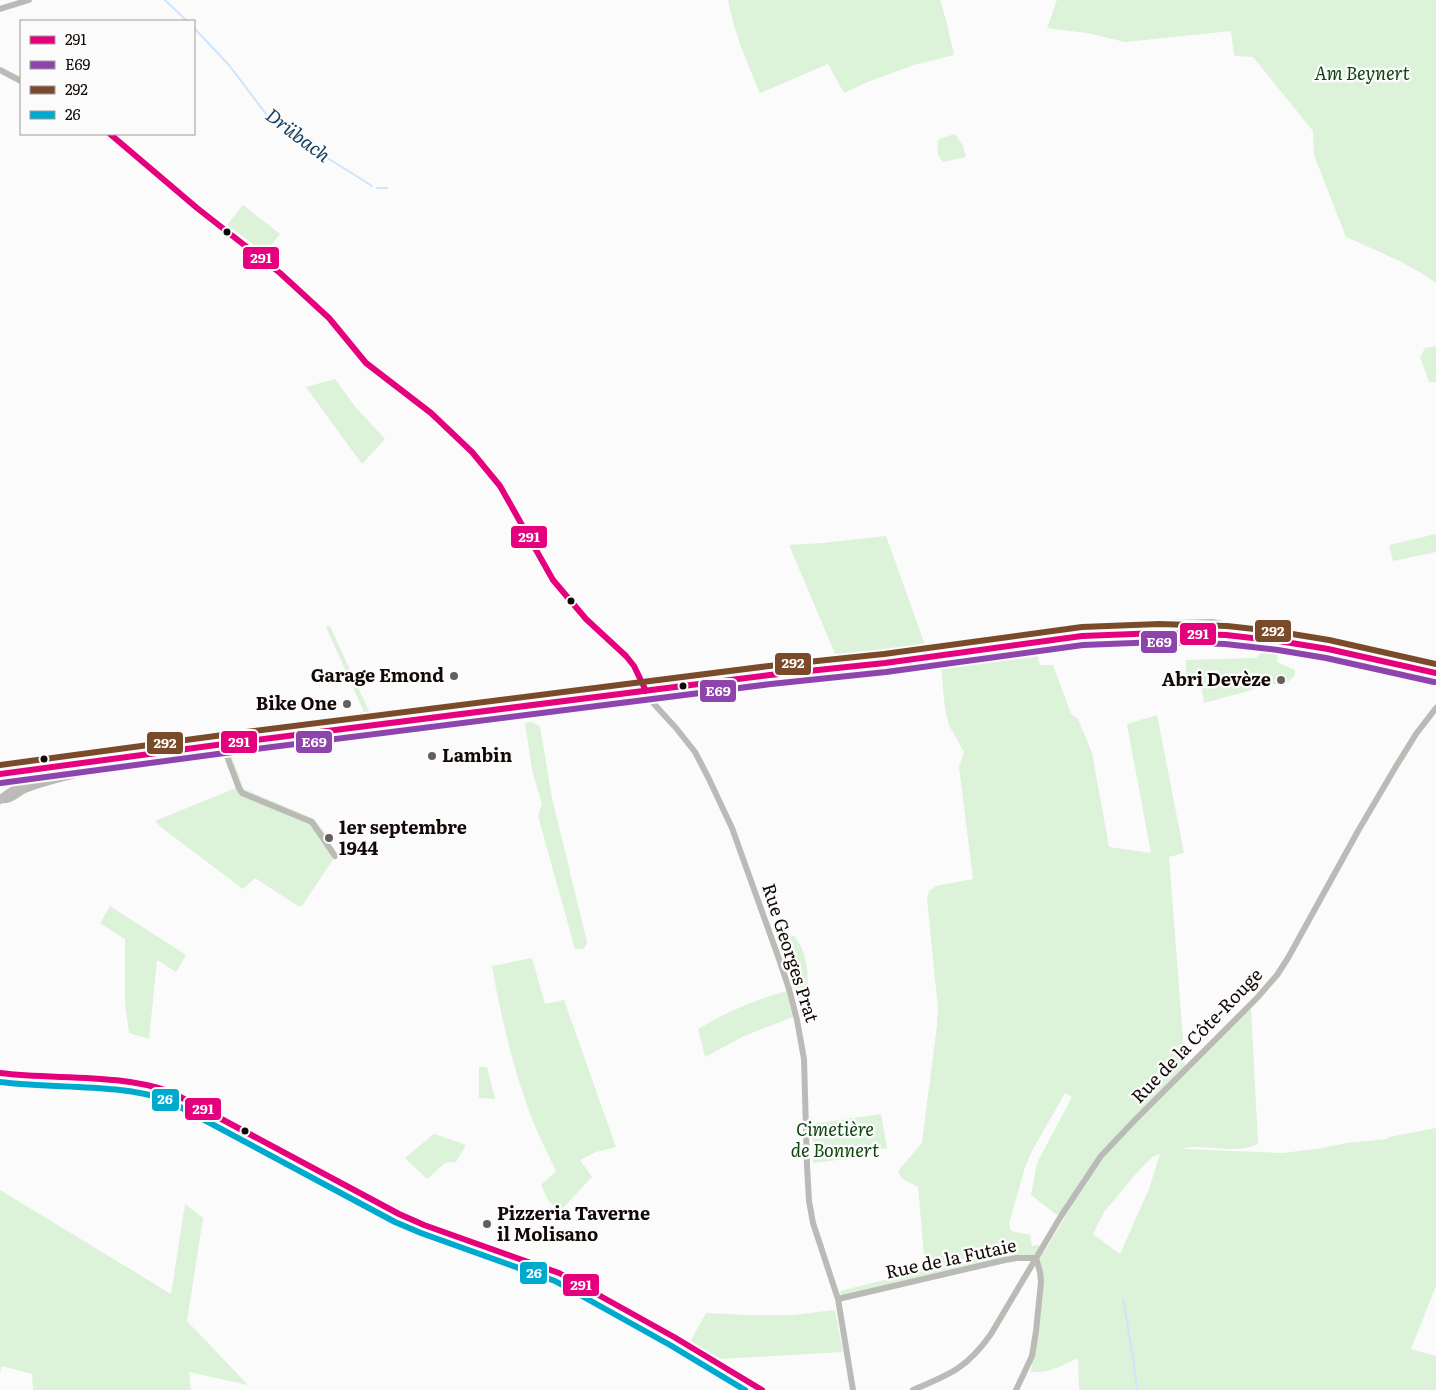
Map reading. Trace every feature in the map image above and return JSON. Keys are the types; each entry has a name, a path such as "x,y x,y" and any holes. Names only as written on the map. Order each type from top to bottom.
{"highway":[{"path":"1181,636 1226,635 1279,641 1328,649 1436,673"},
{"path":"1181,636 1278,646 1327,654 1436,679"}],"main road":[{"path":"0,800 20,785 37,779 79,772 648,694 770,675 885,663 1051,640 1113,634 1181,636"},
{"path":"0,774 205,746 1050,646 1181,636"},
{"path":"0,778 59,770 79,772"}],"street":[{"path":"0,9 29,0"},
{"path":"0,70 20,80"},
{"name":"Rue Georges Prat","path":"111,135 197,208 280,273 329,318 366,363 431,413 472,452 500,486 553,580 586,618 626,656 634,666 654,704 695,752 732,828 789,989 801,1037 804,1058 809,1201 815,1230 826,1258 838,1299 853,1390"},
{"path":"1113,634 1119,626 1131,624 1212,622 1264,632 1271,634 1279,641"},
{"name":"Rue de la Côte-Rouge","path":"1036,1258 1101,1156 1277,976 1395,768 1416,734 1436,708"},
{"path":"225,751 242,793 312,822 335,856"},
{"path":"0,1073 31,1077 133,1082 163,1089 399,1214 424,1225 559,1273 674,1337 762,1390"},
{"path":"1016,1390 1032,1356 1036,1331 1041,1282 1036,1258"},
{"name":"Rue de la Futaie","path":"838,1299 1005,1260 1036,1258"},
{"name":"Rue de la Futaie","path":"913,1390 953,1372 971,1358 991,1334 1036,1258"}],"green space":[{"path":"728,0 940,0 954,55 914,65 844,93 828,64 760,93 737,36"},
{"name":"Am Beynert","path":"1057,0 1436,0 1436,283 1404,263 1346,237 1314,155 1313,131 1253,57 1234,56 1231,31 1125,42 1087,33 1047,28"},
{"path":"955,134 963,146 966,157 943,162 939,157 939,139"},
{"path":"243,205 280,234 265,253 227,225"},
{"path":"1436,346 1436,382 1429,382 1420,357 1425,348"},
{"path":"335,379 357,409 385,439 362,464 306,387"},
{"path":"1436,534 1436,552 1393,561 1389,545"},
{"path":"886,536 925,645 836,656 789,545"},
{"path":"1192,623 1222,626 1263,633 1263,635 1204,631 1121,631 1120,629 1126,626"},
{"path":"330,626 373,720 368,721 326,627"},
{"path":"1257,649 1278,650 1277,662 1295,670 1295,675 1284,686 1274,684 1204,703 1200,678 1178,679 1178,674 1186,673 1186,660 1256,658 1260,654"},
{"path":"1036,651 1040,665 1053,665 1071,714 1078,719 1092,753 1109,847 1151,853 1127,724 1157,715 1184,853 1169,857 1185,1066 1102,1152 1064,1209 1057,1215 1031,1195 1037,1163 1072,1097 1065,1093 1033,1149 1025,1167 1009,1224 1011,1231 1030,1235 1032,1246 1039,1245 1044,1252 1105,1156 1146,1111 1251,1008 1258,1144 1240,1149 1183,1148 1282,1153 1387,1139 1389,1137 1436,1128 1436,1286 1411,1349 1436,1356 1436,1390 1079,1390 1078,1358 1049,1370 1031,1372 1041,1282 1035,1258 1024,1258 842,1298 840,1291 892,1278 925,1266 918,1187 901,1178 898,1171 922,1143 937,1025 938,1009 927,899 929,891 936,886 973,879 959,767 964,752 949,725 945,709 941,666","holes":["1160,1154 1149,1189 1120,1254 1093,1234 1104,1212 1152,1157"]},
{"path":"532,722 540,726 552,798 587,942 582,949 575,949 538,816 542,804 532,770 525,723"},
{"path":"231,755 244,789 314,819 333,840 330,843 336,855 302,906 298,906 255,878 243,889 155,821 236,788 224,756"},
{"path":"110,906 186,955 176,972 157,960 149,1039 129,1033 125,1003 125,939 100,923"},
{"path":"779,936 794,936 803,951 808,976 807,1003 800,1008"},
{"path":"532,958 545,1004 564,1000 616,1147 596,1152 580,1160 592,1177 559,1212 548,1200 541,1185 556,1171 537,1132 521,1088 504,1027 492,966"},
{"path":"786,991 793,1017 744,1036 705,1057 698,1029 741,1007"},
{"path":"479,1067 487,1067 495,1099 479,1098"},
{"name":"Cimetière de Bonnert","path":"881,1114 887,1148 853,1153 853,1158 813,1163 812,1124"},
{"path":"434,1134 466,1145 456,1162 445,1163 427,1179 405,1158"},
{"path":"0,1190 171,1294 185,1204 203,1218 187,1321 248,1385 189,1372 191,1390 33,1390 32,1374 2,1366 0,1372"},
{"path":"835,1310 843,1352 721,1359 690,1342 706,1313 793,1315"}],"waterway":[{"name":"Drübach","path":"165,0 186,20"},
{"name":"Drübach","path":"195,29 229,65 266,114 307,145 372,186"},
{"path":"377,188 387,188"},
{"path":"1123,1299 1137,1390"}],"transit line":[{"name":"291","path":"111,135 197,208 280,273 329,318 366,363 431,413 472,452 500,486 553,580 586,619 626,656 634,666 646,691"},
{"name":"292","path":"0,765 769,666 884,654 1082,627 1159,624 1227,626 1329,640 1436,664"},
{"name":"291","path":"0,774 770,675 885,663 1082,636 1159,633 1226,635 1328,649 1436,673"},
{"name":"E69","path":"1,783 771,684 886,672 1083,645 1159,642 1225,644 1326,658 1434,682"},
{"name":"291","path":"0,1073 108,1079 151,1086 171,1092 399,1214 424,1225 559,1273 674,1337 762,1390"},
{"name":"26","path":"0,1082 127,1091 167,1100 395,1222 555,1281 670,1345 745,1390"}],"place":[{"name":"Garage Emond","path":"454,676"},
{"name":"Abri Devèze","path":"1281,680"},
{"name":"Bike One","path":"347,704"},
{"name":"Lambin","path":"432,756"},
{"name":"1er septembre 1944","path":"329,838"},
{"name":"Pizzeria Taverne il Molisano","path":"487,1224"}]}
